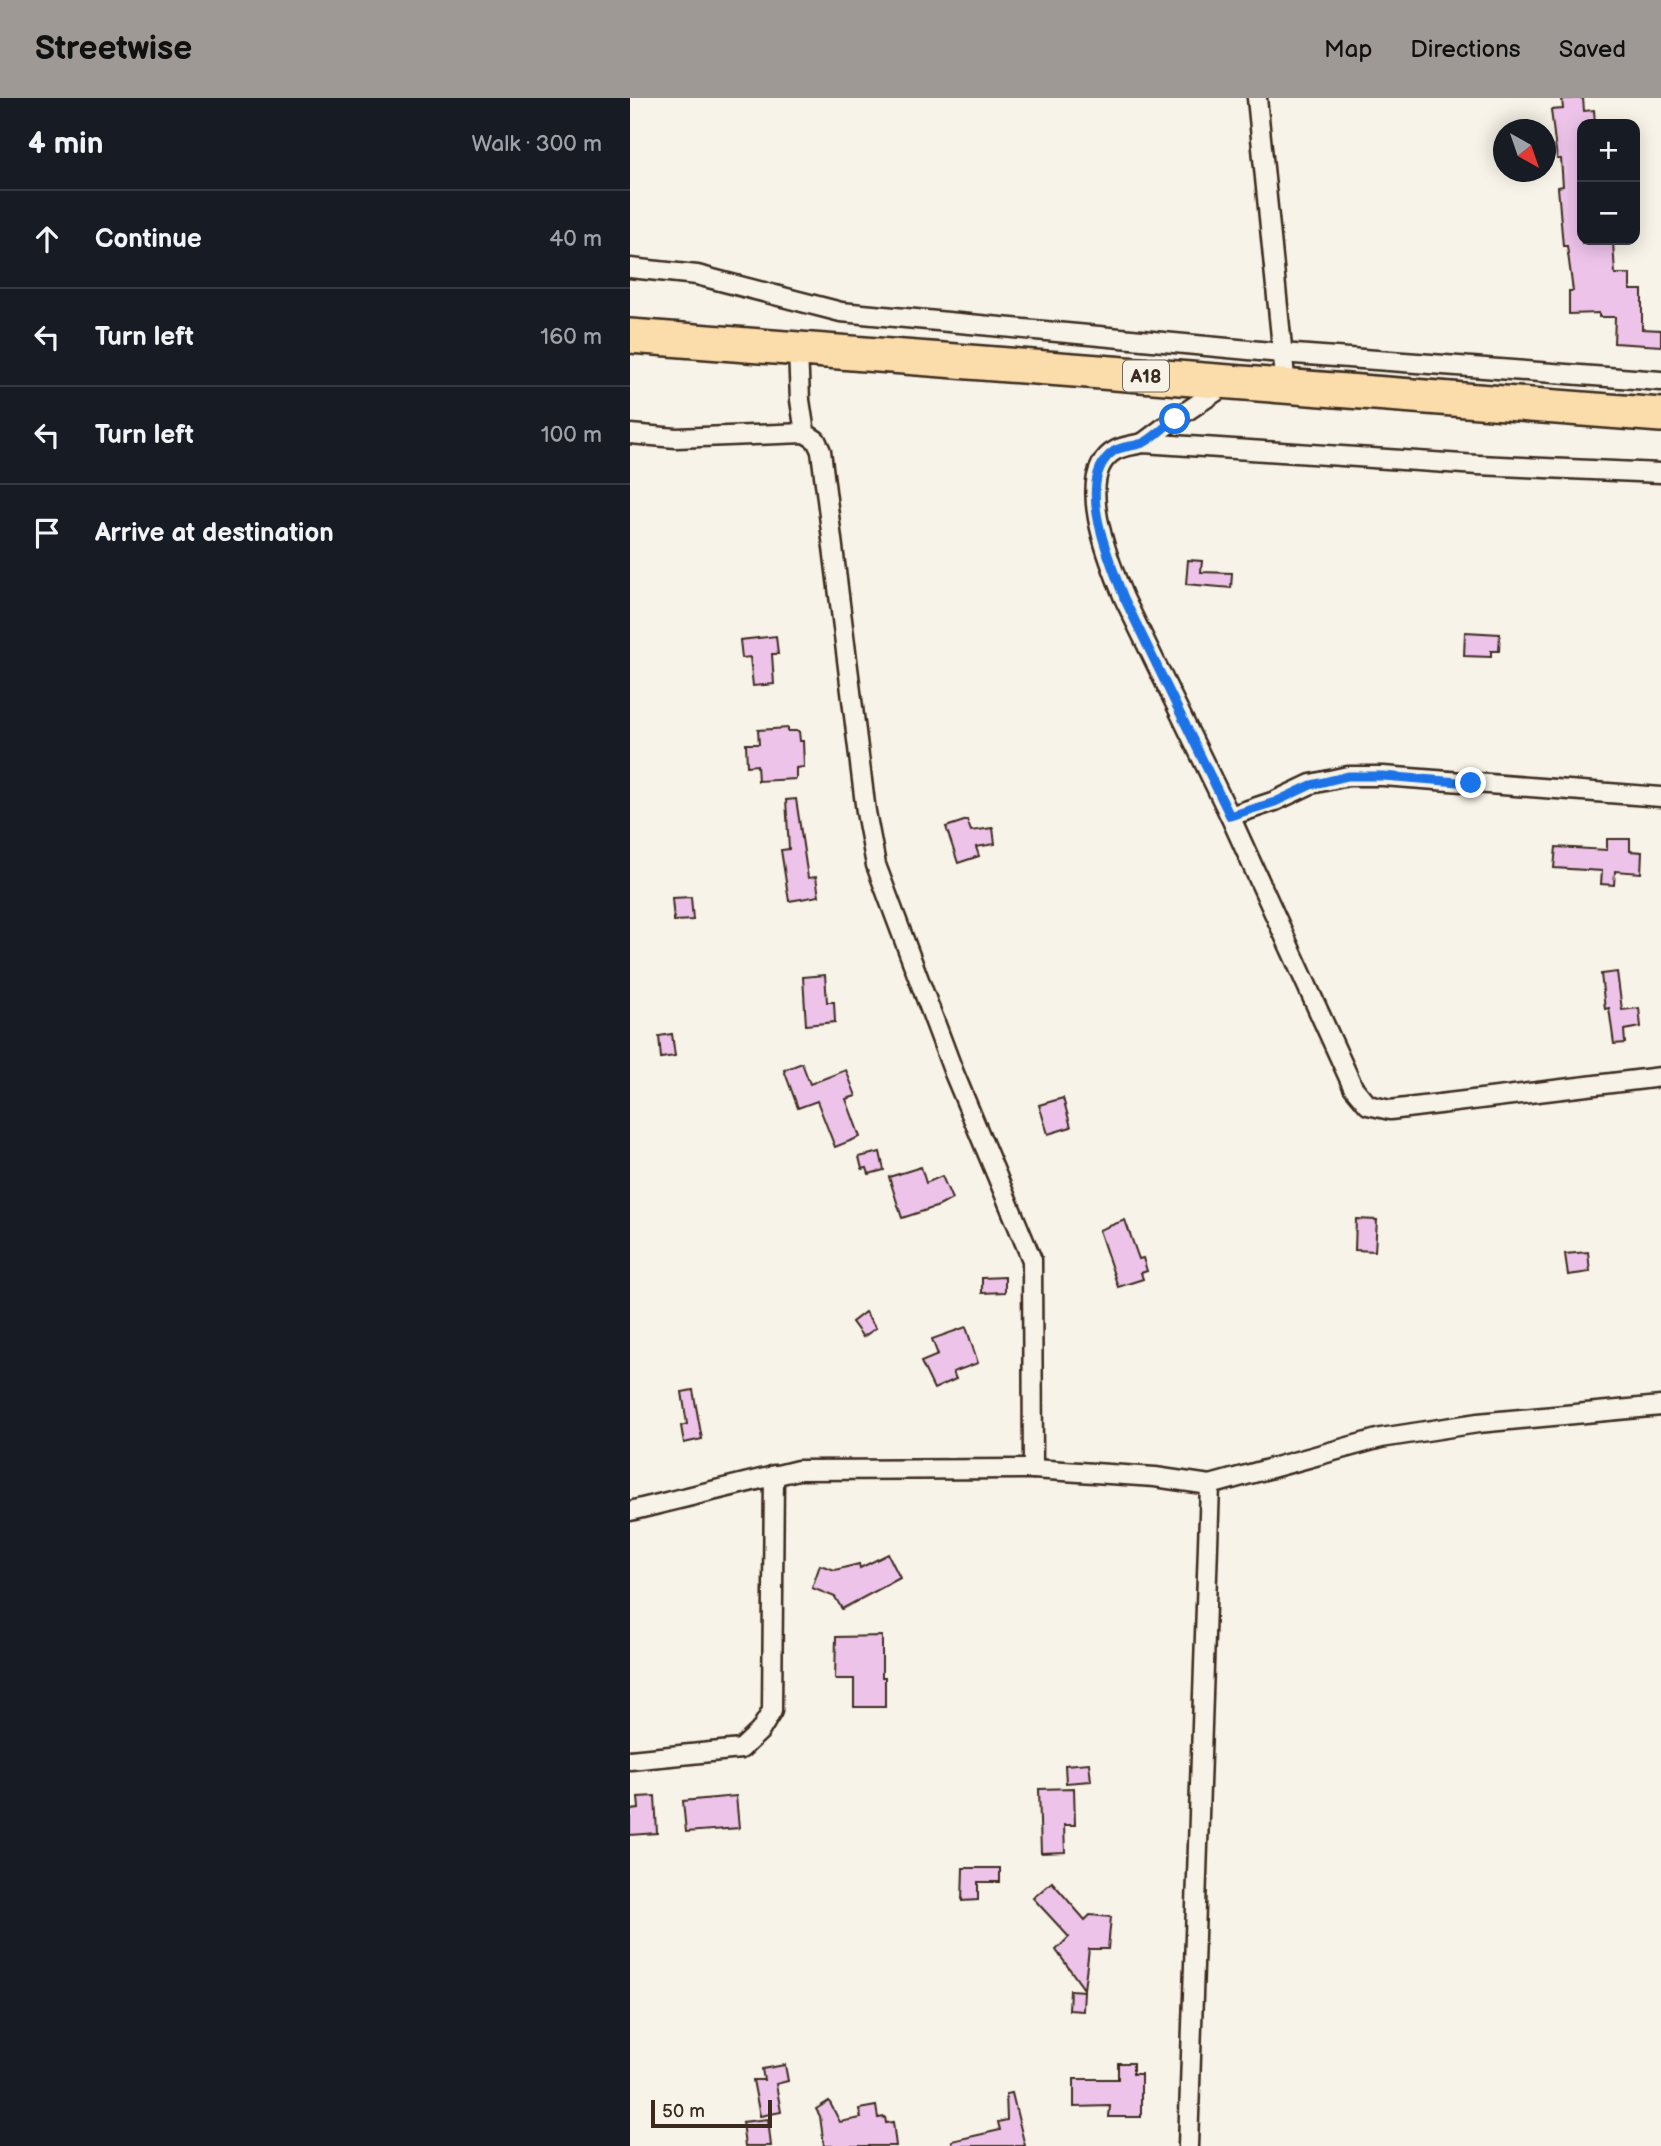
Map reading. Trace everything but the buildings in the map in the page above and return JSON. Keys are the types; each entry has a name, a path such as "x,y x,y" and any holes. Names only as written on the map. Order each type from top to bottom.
{"highway":[{"name":"A18","path":"630,336 1661,415"}],"street":[{"path":"1256,98 1286,387"},
{"path":"630,268 697,275 841,312 1281,353 1661,381"},
{"path":"799,350 800,401 805,433"},
{"path":"1143,443 1231,382"},
{"path":"630,434 676,438 805,433 816,440 821,451 864,801 876,866 954,1073 1031,1260 1032,1469"},
{"path":"1661,472 1478,465 1143,443 1119,448 1102,462 1098,470 1096,489 1099,527 1124,598 1230,816 1353,1087 1367,1105 1390,1110 1661,1077"},
{"path":"1230,816 1275,802 1311,785 1348,776 1383,776 1661,797"},
{"path":"630,1511 798,1470 1032,1469 1155,1477 1209,1485 1381,1438 1478,1423 1661,1406"},
{"path":"630,1760 741,1749 760,1731 772,1711 774,1475"},
{"path":"1188,2146 1209,1485"}],"route":[{"path":"1175,419 1143,443 1119,448 1102,462 1098,470 1096,489 1099,527 1124,598 1230,816 1275,802 1311,785 1348,776 1471,783"}]}
